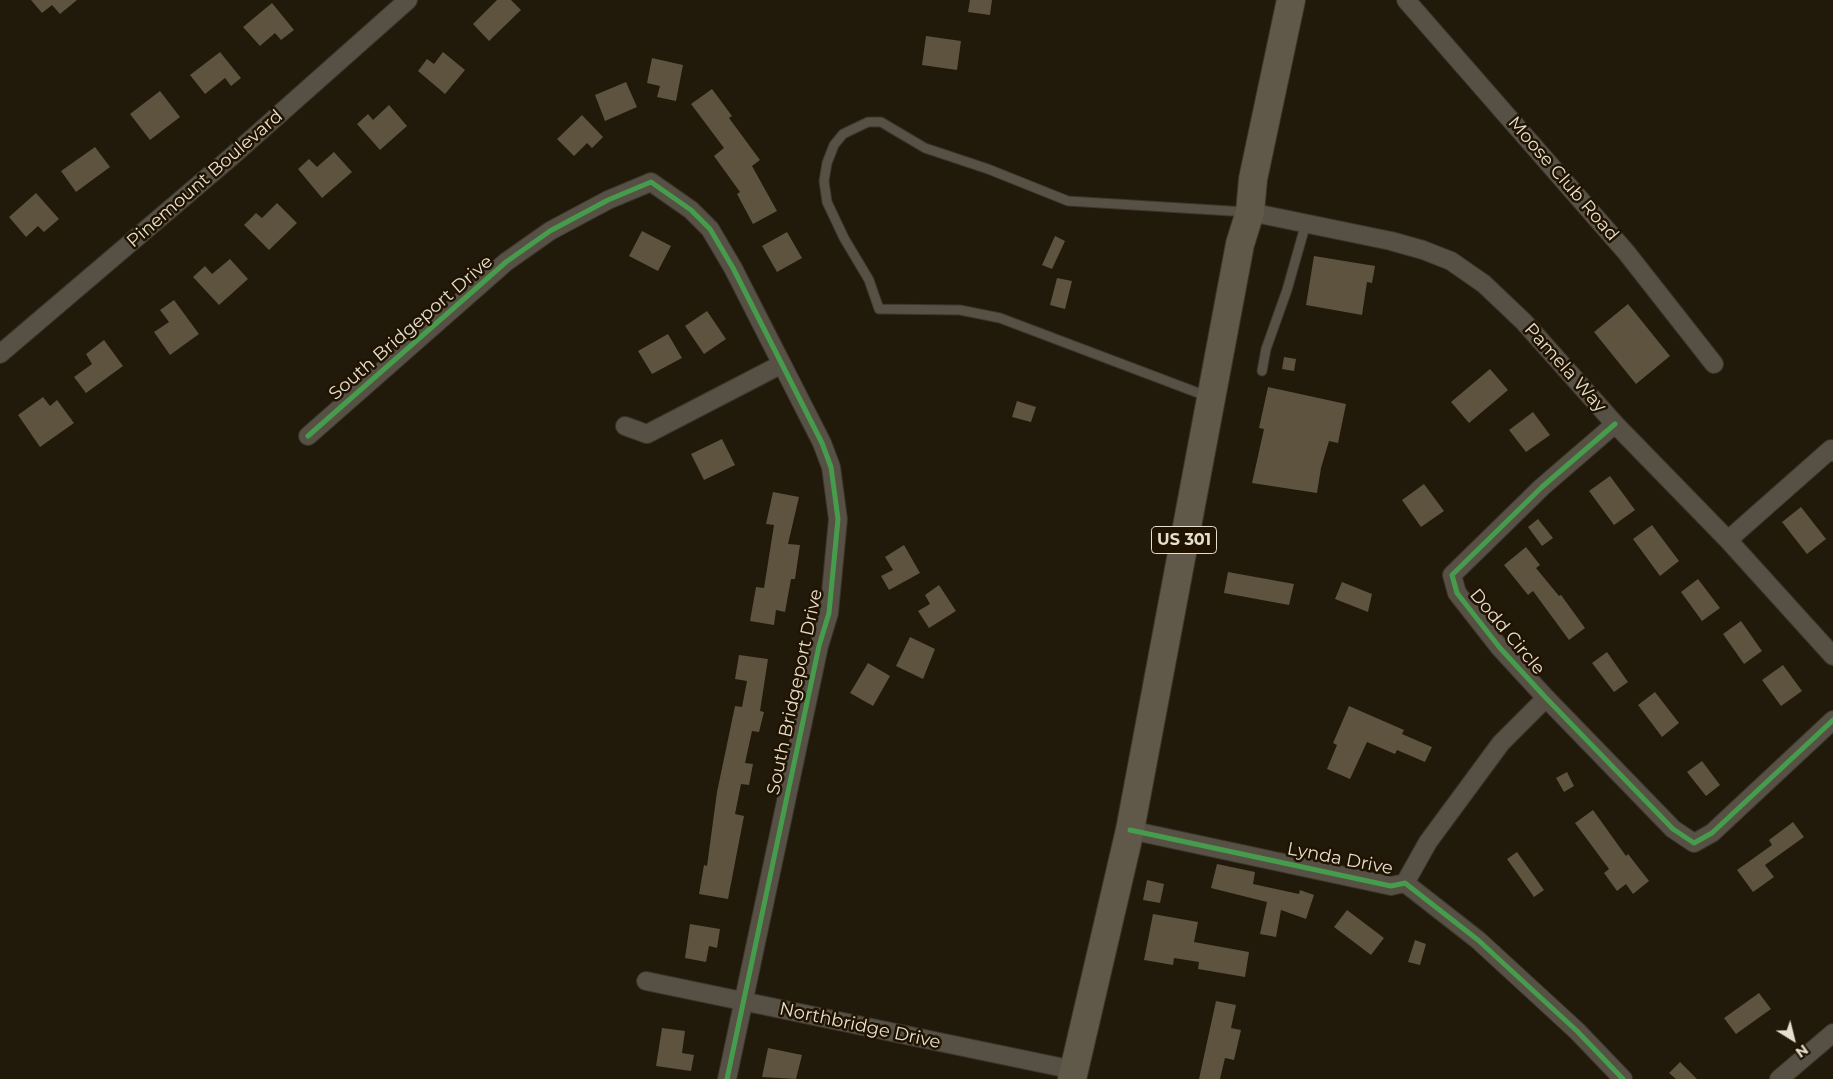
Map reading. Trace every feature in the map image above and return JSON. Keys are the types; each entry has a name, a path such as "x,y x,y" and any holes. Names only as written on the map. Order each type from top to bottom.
{"highway":[{"name":"US 301","path":"1073,1074 1130,830 1240,244 1250,212 1253,179 1291,0"}],"street":[{"name":"Pinemount Boulevard","path":"0,354 230,158 408,0"},
{"name":"Moose Club Road","path":"1406,0 1626,252 1714,364"},
{"name":"South Bridgeport Drive","path":"308,436 506,262 550,231 608,200 651,182 692,210 710,229 734,268 822,443 831,467 838,519 829,614 819,646 742,1001 727,1079"},
{"name":"Pamela Way","path":"1250,212 1391,241 1451,260 1484,284 1524,322 1615,424 1728,540 1833,656"},
{"path":"625,426 647,434 782,364"},
{"name":"Dodd Circle","path":"1615,424 1542,487 1452,575 1457,593 1500,648 1546,698 1673,829 1694,843 1712,833 1833,720"},
{"path":"1728,540 1830,449 1833,452"},
{"name":"Lynda Drive","path":"1130,830 1391,886 1404,883 1428,842 1501,743 1546,698"},
{"name":"Lynda Drive","path":"1404,883 1478,940 1577,1031 1623,1079"},
{"name":"Northbridge Drive","path":"646,982 742,1001 1073,1074"},
{"path":"1779,1079 1833,1032"}],"lane":[{"path":"1211,398 1000,318 960,310 879,309 869,280 848,246 827,202 824,181 827,163 834,145 843,134 862,124 881,122 925,148 988,169 1068,201 1250,212"},
{"path":"1262,371 1266,349 1287,290 1306,223"}],"building":[{"path":"31,0 77,0 60,14 52,5 42,13"},
{"path":"497,0 511,0 521,10 489,41 473,24"},
{"path":"970,0 992,0 990,15 968,12"},
{"path":"272,3 294,30 281,40 275,33 260,46 243,27"},
{"path":"926,36 961,41 957,70 922,65"},
{"path":"220,52 241,78 231,86 225,78 205,94 190,75"},
{"path":"443,52 465,70 445,94 418,71 427,59 434,64"},
{"path":"652,58 683,65 676,101 657,97 660,86 647,83"},
{"path":"626,82 637,107 605,121 595,95"},
{"path":"712,89 732,116 729,118 760,160 752,166 777,211 753,224 737,194 740,192 714,156 724,148 691,104"},
{"path":"160,91 180,117 150,140 130,114"},
{"path":"389,105 407,126 380,150 357,124 368,114 373,120"},
{"path":"582,115 603,137 592,148 587,143 574,156 557,139"},
{"path":"95,147 110,167 76,192 61,171"},
{"path":"334,152 352,172 322,198 298,169 309,159 317,167"},
{"path":"36,193 59,219 44,232 38,226 26,237 9,217"},
{"path":"277,203 297,223 269,250 244,225 256,213 262,218"},
{"path":"642,231 671,246 658,271 629,256"},
{"path":"787,232 802,258 777,272 762,246"},
{"path":"1055,236 1065,241 1052,269 1042,265"},
{"path":"1314,256 1375,266 1372,283 1367,282 1362,315 1306,305"},
{"path":"230,259 248,279 219,305 193,277 205,266 212,274"},
{"path":"1057,278 1072,281 1065,309 1050,305"},
{"path":"174,300 199,334 170,355 154,332 169,322 160,310"},
{"path":"1628,304 1670,356 1636,384 1594,332"},
{"path":"707,311 726,339 704,354 685,326"},
{"path":"668,334 682,358 652,374 638,351"},
{"path":"104,340 123,366 86,393 74,377 92,364 86,354"},
{"path":"1284,357 1296,359 1294,371 1282,369"},
{"path":"1490,369 1508,390 1469,423 1451,402"},
{"path":"1268,387 1346,404 1338,443 1329,441 1321,468 1317,493 1252,483 1264,429 1259,428"},
{"path":"43,397 50,406 57,400 74,423 40,447 18,415"},
{"path":"1017,401 1036,407 1031,422 1012,417"},
{"path":"1533,412 1550,435 1526,452 1509,430"},
{"path":"722,439 735,465 704,480 691,454"},
{"path":"1610,476 1635,510 1614,525 1589,491"},
{"path":"1424,484 1444,511 1421,527 1402,500"},
{"path":"773,492 799,497 788,544 800,545 795,579 791,579 785,612 776,610 774,625 750,621 756,587 764,588 774,525 766,524"},
{"path":"1801,507 1826,539 1807,554 1782,522"},
{"path":"1538,519 1553,538 1542,546 1528,527"},
{"path":"1652,525 1679,561 1660,576 1633,539"},
{"path":"904,545 920,573 889,590 881,576 893,570 885,557"},
{"path":"1526,547 1540,565 1536,568 1559,596 1561,595 1585,628 1569,640 1533,591 1528,595 1504,565"},
{"path":"1228,572 1294,584 1289,605 1224,593"},
{"path":"1698,579 1720,608 1702,621 1681,592"},
{"path":"1342,582 1372,594 1368,612 1335,599"},
{"path":"939,585 956,611 929,628 918,611 930,604 925,595"},
{"path":"1741,621 1762,651 1744,664 1723,634"},
{"path":"910,637 935,649 923,679 896,666"},
{"path":"1607,652 1628,682 1614,692 1592,663"},
{"path":"739,655 768,659 760,711 764,712 759,732 752,731 745,763 753,764 749,785 741,784 735,814 744,816 728,899 699,894 704,865 707,866 717,792 735,706 742,707 747,681 735,679"},
{"path":"868,663 890,676 873,706 850,693"},
{"path":"1783,665 1802,691 1781,706 1762,680"},
{"path":"1655,692 1679,723 1662,737 1638,705"},
{"path":"1349,706 1404,730 1402,734 1432,747 1425,762 1397,750 1395,754 1367,742 1350,779 1327,769 1337,745 1333,743"},
{"path":"1702,761 1720,785 1706,796 1687,772"},
{"path":"1567,772 1574,786 1564,792 1556,778"},
{"path":"1593,810 1626,856 1628,854 1649,881 1633,894 1626,884 1617,891 1604,873 1609,869 1575,823"},
{"path":"1793,822 1804,837 1765,865 1774,877 1753,892 1737,870 1772,845 1769,840"},
{"path":"1517,852 1544,890 1534,897 1507,859"},
{"path":"1217,864 1255,872 1253,884 1299,894 1300,890 1314,895 1306,919 1281,910 1276,937 1260,934 1267,902 1211,888"},
{"path":"1147,880 1164,884 1160,903 1143,900"},
{"path":"1347,910 1384,938 1371,955 1334,927"},
{"path":"1153,914 1198,922 1194,942 1249,952 1245,977 1198,969 1199,962 1174,958 1173,965 1144,960"},
{"path":"690,924 720,929 717,948 709,946 706,962 685,958"},
{"path":"1415,940 1426,944 1420,965 1408,962"},
{"path":"1759,993 1771,1009 1736,1034 1724,1018"},
{"path":"1216,1001 1236,1005 1231,1028 1241,1030 1234,1060 1225,1058 1220,1079 1199,1079"},
{"path":"662,1028 685,1031 682,1053 694,1055 691,1071 656,1066"},
{"path":"768,1048 802,1055 796,1079 762,1077"},
{"path":"1680,1062 1697,1079 1676,1079 1669,1073"}],"cycle path":[{"path":"308,436 506,262 550,231 608,200 651,182 691,210 710,229 733,268 822,443 831,467 838,519 829,613 819,646 727,1079"},
{"path":"1615,424 1542,487 1452,575 1457,593 1500,648 1546,698 1673,829 1694,843 1712,833 1833,720"},
{"path":"1130,830 1391,886 1405,883 1478,940 1577,1031 1623,1079"}]}
